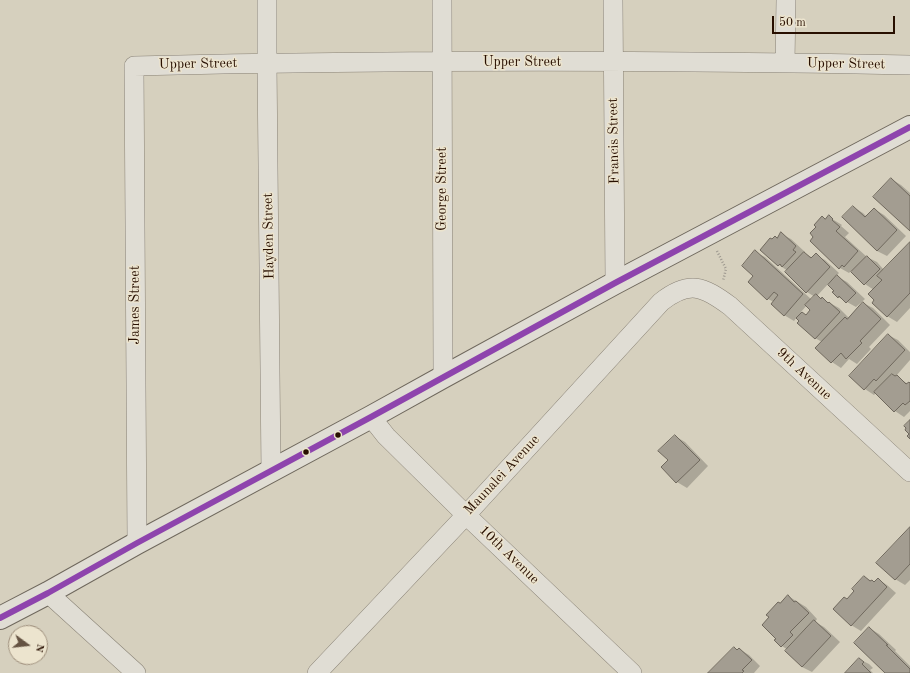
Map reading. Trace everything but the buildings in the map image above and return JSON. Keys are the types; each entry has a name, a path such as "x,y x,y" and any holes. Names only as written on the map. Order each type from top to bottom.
{"street":[{"name":"Hayden Street","path":"267,0 271,472"},
{"name":"George Street","path":"442,0 443,377"},
{"name":"Francis Street","path":"613,0 615,283"},
{"path":"785,63 786,0"},
{"name":"Upper Street","path":"134,66 267,63 442,62 910,65"},
{"name":"James Street","path":"134,66 137,543"},
{"path":"0,618 371,418 615,283 910,127"},
{"name":"9th Avenue","path":"692,288 705,290 730,306 910,472"},
{"name":"Maunalei Avenue","path":"318,673 466,515 661,302 671,294 692,288"},
{"name":"10th Avenue","path":"371,418 386,436 466,515 632,673"},
{"path":"48,593 136,673"}],"transit line":[{"path":"0,618 615,283 910,127"}]}
